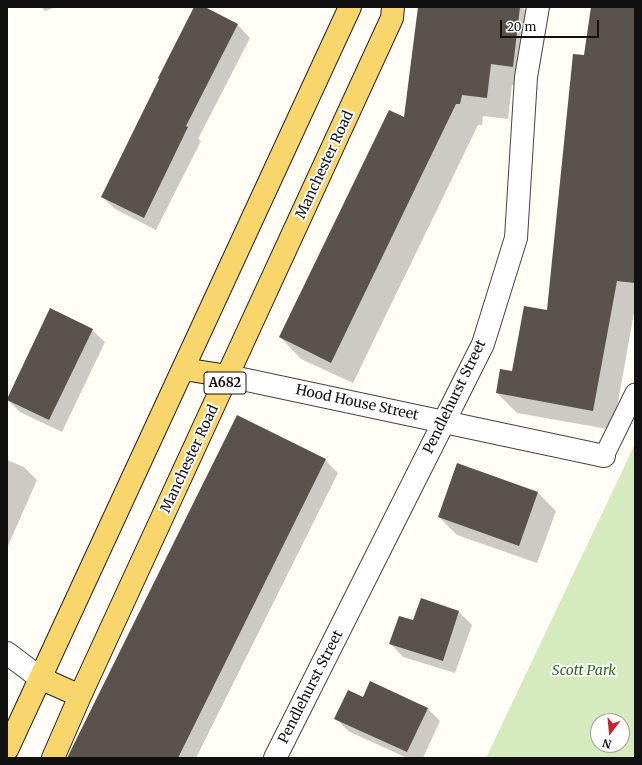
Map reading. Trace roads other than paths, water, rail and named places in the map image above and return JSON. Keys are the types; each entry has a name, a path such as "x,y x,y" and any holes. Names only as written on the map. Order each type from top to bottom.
{"main road":[{"name":"A682","path":"7,750 350,7"},
{"name":"Manchester Road","path":"53,758 80,696 392,18 393,7"},
{"path":"183,369 228,376"},
{"path":"40,678 80,696"}],"street":[{"name":"Pendlehurst Street","path":"275,758 483,344 516,238 526,77 538,7"},
{"name":"Hood House Street","path":"228,376 604,456"},
{"path":"7,653 40,678"}],"lane":[{"path":"604,456 635,393"}],"park label":[{"name":"Scott Park","path":"584,671"}]}
